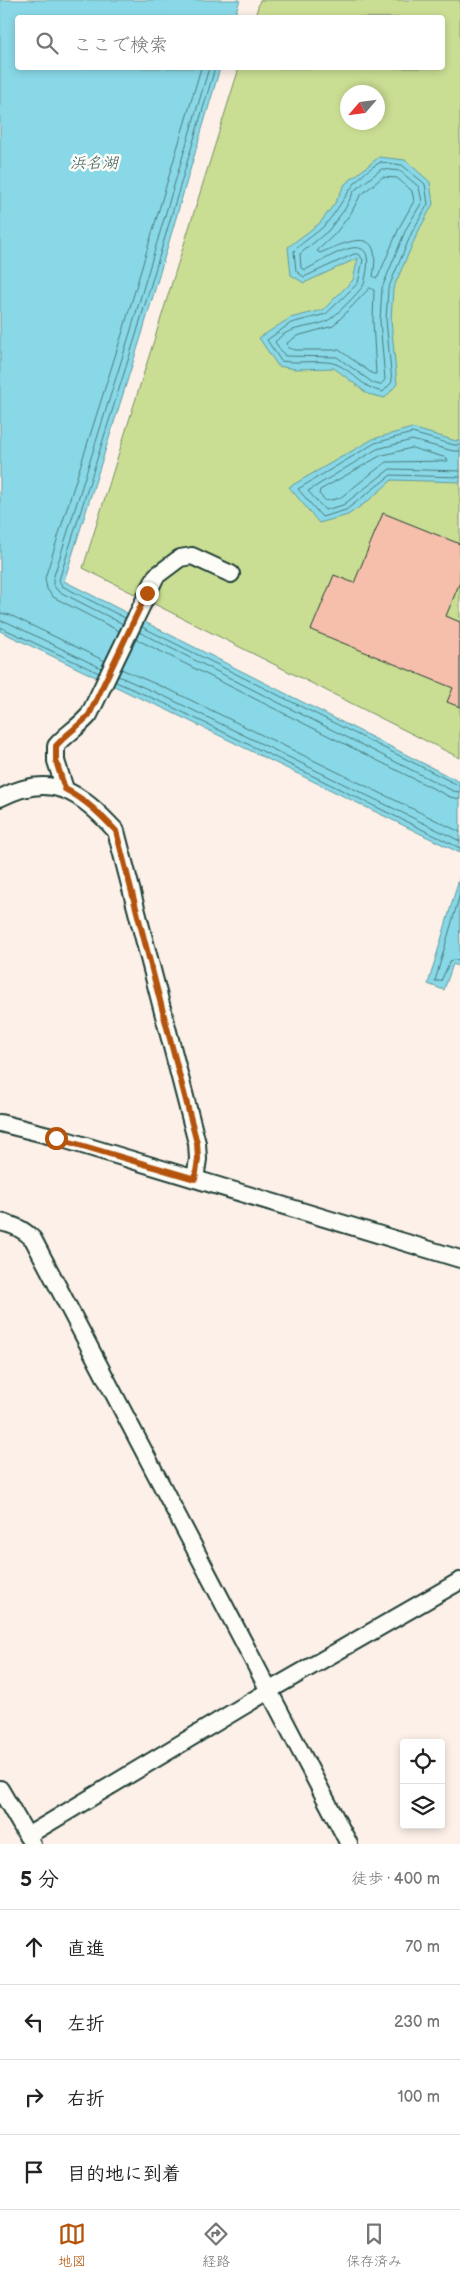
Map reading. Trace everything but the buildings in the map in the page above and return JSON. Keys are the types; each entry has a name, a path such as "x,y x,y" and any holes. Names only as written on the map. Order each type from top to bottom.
{"street":[{"path":"65,789 56,761 56,746 66,734 78,727 89,715 156,576 180,558 192,556 231,574"},
{"path":"0,798 21,788 44,784 65,789 82,798 116,831 197,1143 198,1159 195,1179"},
{"path":"0,1123 195,1179 460,1260"},
{"path":"0,1222 15,1226 26,1232 33,1239 349,1844"},
{"path":"0,1790 29,1840 270,1690 460,1581"}],"green space":[{"path":"260,0 460,0 460,758 83,568 238,70 445,70 445,15 256,15"}],"water":[{"name":"浜名湖","path":"0,0 240,0 235,15 15,15 15,70 219,70 141,337 64,581 460,782 460,853 0,631"},
{"path":"379,157 405,160 430,182 433,204 417,234 393,289 391,320 397,384 385,398 368,394 334,368 295,369 278,366 259,338 290,318 323,310 353,280 358,258 304,283 291,275 288,247 320,223 335,203 345,184"},
{"path":"412,428 456,441 460,440 460,482 392,480 348,515 319,523 289,487 373,439"},
{"path":"459,879 460,967 453,964 444,990 428,984"}],"route":[{"path":"56,1138 195,1179 198,1159 197,1143 116,831 82,798 65,789 56,761 56,746 66,734 78,727 89,715 147,593"}]}
